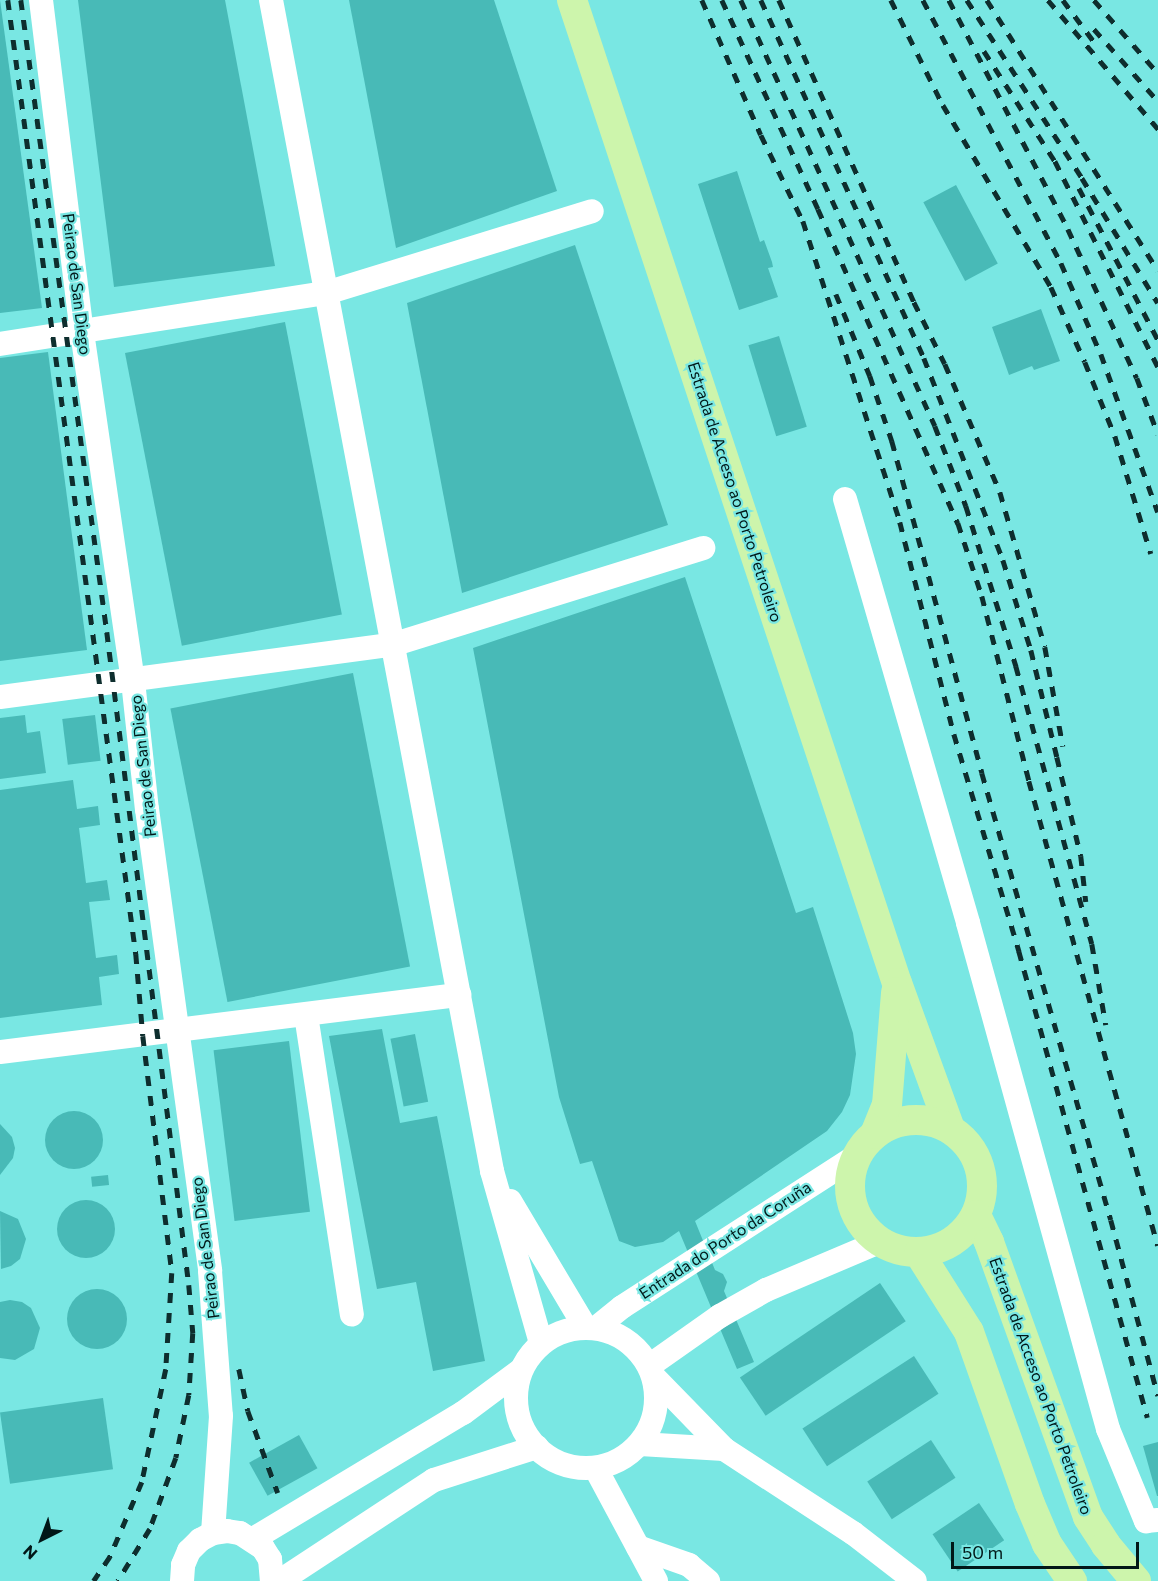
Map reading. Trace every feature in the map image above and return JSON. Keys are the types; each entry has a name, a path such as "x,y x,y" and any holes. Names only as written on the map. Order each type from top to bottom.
{"main road":[{"name":"Estrada de Acceso ao Porto Petroleiro","path":"572,0 897,983 950,1129"},
{"name":"Estrada de Acceso ao Porto Petroleiro","path":"875,1134 892,1124 911,1120 931,1122 950,1129 965,1142 975,1158 981,1177 981,1196 976,1215 952,1242 936,1250 919,1253 898,1251 879,1242 865,1229 854,1213 849,1194 850,1174 856,1156 875,1134 887,1105 897,983"},
{"name":"Estrada de Acceso ao Porto Petroleiro","path":"976,1215 988,1242 1088,1517 1106,1545 1136,1581"},
{"path":"919,1253 969,1332 1030,1504 1047,1544 1072,1581"}],"lane":[{"name":"Peirao de San Diego","path":"41,0 82,332 134,681 176,1030 213,1305 221,1416 213,1533"},
{"path":"271,0 395,644 492,1171 541,1343"},
{"path":"0,344 326,293 592,211"},
{"path":"845,499 968,923 1108,1429 1146,1521 1158,1520"},
{"path":"0,697 134,681 395,644 703,548"},
{"path":"0,1052 459,995"},
{"path":"306,1015 352,1314"},
{"name":"Entrada do Porto da Coruña","path":"590,1328 856,1156"},
{"path":"492,1171 590,1328"},
{"path":"652,1371 720,1316 766,1290 879,1242"},
{"path":"253,1539 463,1413 521,1370 541,1343 557,1334 590,1328 617,1335 636,1348 652,1371 724,1449 852,1533 915,1581"},
{"path":"521,1370 517,1384 519,1422 537,1447 558,1464 577,1469 596,1469 620,1461 640,1444 654,1420 657,1399 652,1371"},
{"path":"640,1444 724,1449"},
{"path":"280,1581 434,1480 537,1447"},
{"path":"596,1469 656,1581"},
{"path":"181,1580 183,1564 189,1551 200,1540 213,1533 234,1532 253,1539 270,1559 272,1581"},
{"path":"638,1547 689,1566 708,1581"}],"building":[{"path":"0,0 42,308 0,313"},
{"path":"78,0 225,0 275,266 114,287"},
{"path":"349,0 494,0 557,191 396,248"},
{"path":"737,171 760,242 764,240 772,262 773,267 768,268 778,297 739,310 698,184"},
{"path":"956,185 998,264 965,281 923,202"},
{"path":"575,245 668,525 462,593 407,303"},
{"path":"1041,309 1060,361 1034,370 1032,366 1009,375 992,327"},
{"path":"285,322 342,615 182,646 125,353"},
{"path":"779,336 807,427 776,436 748,345"},
{"path":"48,352 87,650 0,661 0,358"},
{"path":"685,577 796,913 813,907 853,1033 856,1054 850,1095 842,1112 827,1131 695,1221 715,1270 723,1274 727,1282 724,1291 754,1362 737,1369 679,1231 663,1242 635,1247 619,1241 592,1161 580,1164 559,1097 473,648"},
{"path":"353,673 410,967 227,1002 170,708"},
{"path":"25,715 27,733 40,731 46,773 0,779 0,718"},
{"path":"95,715 101,761 68,765 62,719"},
{"path":"73,780 77,809 98,806 100,825 79,828 86,883 107,880 110,900 89,902 96,958 117,955 119,974 99,977 102,1005 0,1018 0,790"},
{"path":"382,1029 400,1123 437,1116 485,1361 433,1371 416,1282 377,1289 329,1036"},
{"path":"415,1034 428,1102 404,1107 390,1039"},
{"path":"289,1041 310,1212 235,1221 214,1050"},
{"path":"68,1111 80,1111 95,1119 103,1134 103,1146 95,1161 80,1169 68,1169 53,1161 45,1146 45,1134 53,1119"},
{"path":"0,1124 12,1137 15,1148 13,1158 0,1175"},
{"path":"108,1175 109,1185 92,1187 91,1177"},
{"path":"80,1200 92,1200 107,1208 115,1223 115,1235 107,1250 92,1258 80,1258 65,1250 57,1235 57,1223 65,1208"},
{"path":"0,1211 18,1219 26,1239 20,1259 11,1266 1,1269"},
{"path":"880,1283 906,1321 766,1416 740,1378"},
{"path":"97,1289 109,1291 122,1302 127,1319 125,1331 114,1344 97,1349 85,1347 72,1336 67,1319 69,1307 80,1294"},
{"path":"10,1300 22,1302 31,1308 40,1328 34,1349 15,1360 0,1358 0,1302"},
{"path":"914,1356 939,1394 827,1466 802,1428"},
{"path":"103,1398 113,1469 10,1484 0,1412"},
{"path":"299,1435 317,1468 268,1496 249,1463"},
{"path":"931,1440 956,1478 892,1519 867,1481"},
{"path":"1158,1442 1158,1496 1157,1496 1143,1446"},
{"path":"979,1503 1004,1540 958,1572 933,1534"}],"railway":[{"path":"8,0 136,954 143,1036 172,1273 166,1369 142,1482 110,1557 94,1581"},
{"path":"21,0 107,632 189,1285 193,1333 189,1395 176,1458 150,1529 118,1581"},
{"path":"702,0 761,135 803,221 900,522 954,734 1019,951 1148,1418"},
{"path":"722,0 958,523 982,596 1029,781 1158,1245"},
{"path":"741,0 935,426 966,506 1016,666 1092,944 1106,1025"},
{"path":"761,0 924,358 1003,560 1031,650 1057,757 1081,856 1086,902"},
{"path":"779,0 914,302 945,364 1000,492 1045,647 1063,746"},
{"path":"891,0 943,105 1051,287 1115,436 1151,554"},
{"path":"923,0 1061,263 1101,354 1158,512"},
{"path":"949,0 1068,229 1137,378 1158,434"},
{"path":"967,0 1082,178 1158,303"},
{"path":"987,0 1158,271"},
{"path":"1048,0 1158,129"},
{"path":"1063,0 1098,47"},
{"path":"1094,0 1158,73"},
{"path":"1094,29 1158,101"},
{"path":"984,51 1055,161 1158,367"},
{"path":"1079,188 1158,340"},
{"path":"836,294 870,376 892,441 982,773 1111,1220 1158,1396"},
{"path":"239,1369 248,1411 278,1493"}]}
